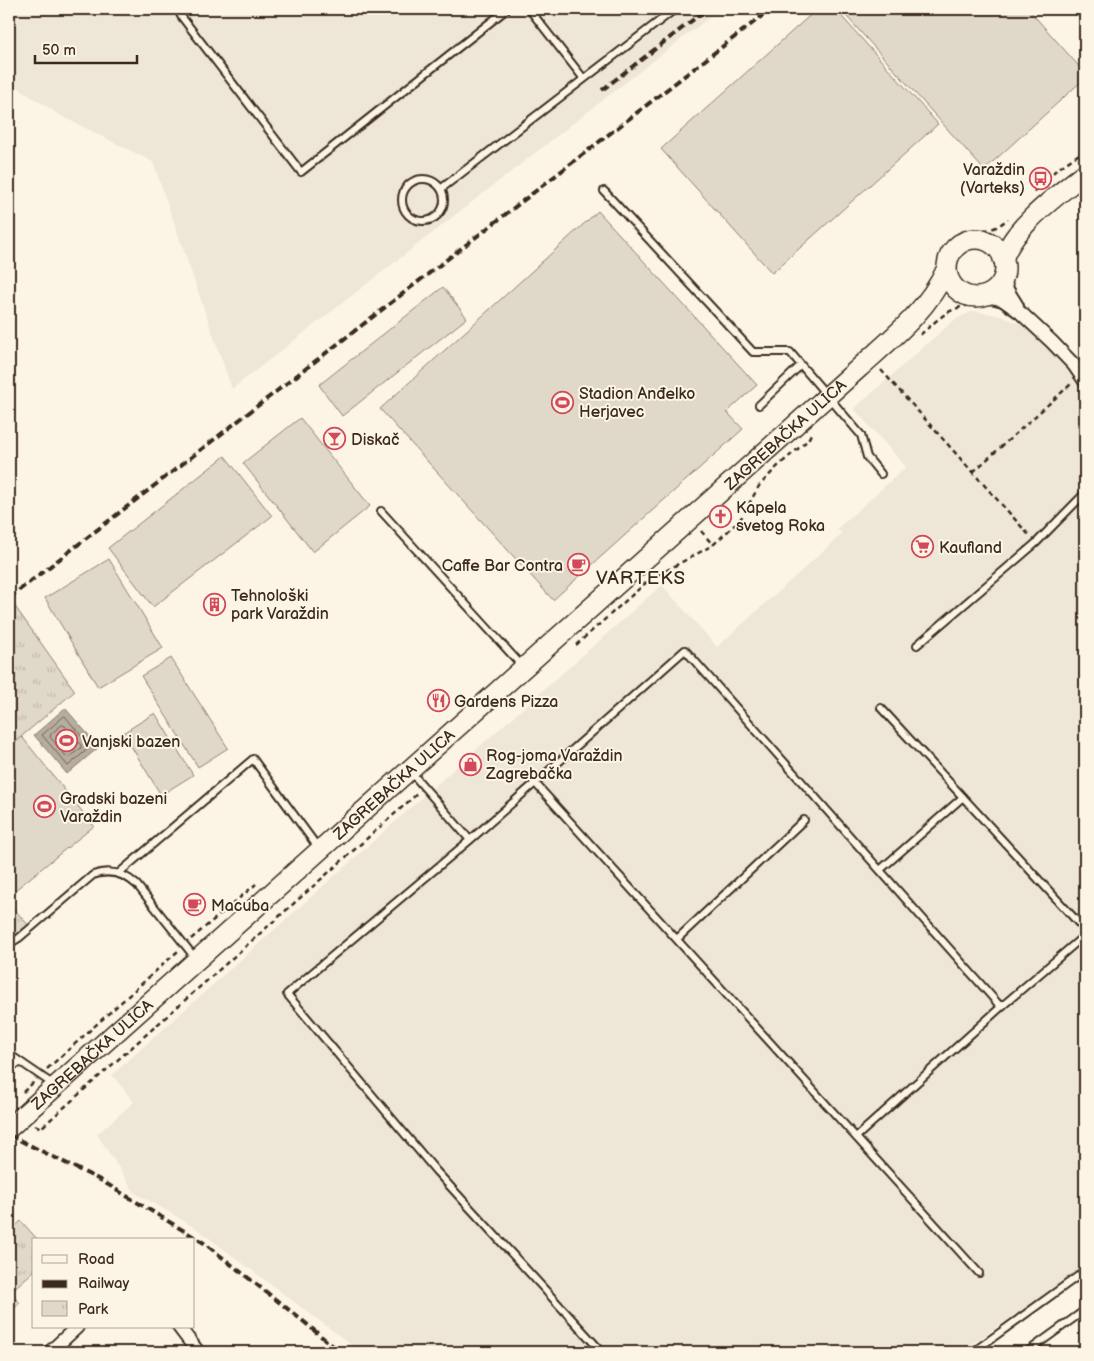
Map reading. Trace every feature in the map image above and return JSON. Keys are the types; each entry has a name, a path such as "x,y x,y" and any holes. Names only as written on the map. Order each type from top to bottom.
{"main road":[{"name":"ZAGREBAČKA ULICA","path":"9,1128 828,396 915,328 946,299 975,299 991,292 997,287 1002,281 1011,242 1040,211 1085,173"},
{"name":"ZAGREBAČKA ULICA","path":"915,328 940,283 946,270 950,253 955,247 970,239 992,237 1001,234 1040,211"},
{"path":"979,239 994,245 999,251 1004,266"},
{"path":"946,270 952,285 975,299"}],"street":[{"path":"1004,266 1005,285 1020,313"},
{"path":"975,299 996,298 1003,300 1052,342 1083,378"},
{"path":"50,1352 76,1328"},
{"path":"180,1328 198,1352"}],"lane":[{"path":"178,9 181,16 301,172 506,9"},
{"path":"529,9 584,79"},
{"path":"442,188 675,9"},
{"path":"419,178 428,178 442,188 444,204 441,212 435,218 419,221 405,211 402,204 402,196 405,188 412,182 419,178"},
{"path":"604,191 754,352 790,352 861,435 867,457 881,474"},
{"path":"759,405 801,365"},
{"path":"918,645 1036,542 1085,493"},
{"path":"381,510 524,668"},
{"path":"602,1352 436,1171 287,994 536,783 685,650 1002,1007"},
{"path":"881,708 1085,930"},
{"path":"119,873 253,758 320,850"},
{"path":"409,770 470,840"},
{"path":"536,783 979,1273"},
{"path":"880,870 963,797"},
{"path":"677,939 804,820"},
{"path":"9,944 19,938 93,875 101,872 111,872 119,873 137,884 197,960"},
{"path":"856,1137 1085,935"},
{"path":"9,1054 55,1085"},
{"path":"9,1066 21,1063"},
{"path":"973,1352 1085,1271"},
{"path":"1027,1352 1085,1310"}],"path":[{"path":"1080,9 1085,18"},
{"path":"915,328 975,299"},
{"path":"875,374 880,369 1036,542"},
{"path":"972,472 1083,378"},
{"path":"656,577 713,545 740,520 759,486 777,467 808,440 815,428"},
{"path":"31,1122 41,1128 424,787"},
{"path":"195,935 262,879"},
{"path":"50,1066 170,958"}],"shaded area":[{"path":"9,9 720,9 232,389 153,162 63,117 24,92 9,79"},
{"name":"VARTEKS","path":"973,311 997,315 1024,325 1069,367 1085,395 1085,1267 960,1352 361,1352 201,1232 135,1193 97,1134 134,1102 112,1075 662,585 717,647 842,534 837,529 906,467 854,409 954,320"}],"green space":[{"path":"817,9 835,9 938,124 772,273 661,149"},
{"path":"840,9 1028,9 1085,73 1085,78 984,170"},
{"name":"Stadion Anđelko Herjavec","path":"598,211 757,385 727,412 743,429 553,600 380,409"},
{"path":"443,287 467,318 342,416 319,385"},
{"path":"300,418 370,506 313,552 243,463"},
{"path":"225,456 272,516 153,607 108,548"},
{"path":"109,559 163,648 98,687 45,598"},
{"path":"9,598 75,691 9,747"},
{"path":"171,658 228,748 198,767 141,676"},
{"path":"155,713 193,775 161,795 123,733"},
{"name":"Gradski bazeni Varaždin","path":"22,737 94,826 9,895 9,747"},
{"path":"9,897 14,909 31,928 9,944"},
{"path":"21,1221 36,1238 32,1238 32,1273 10,1292 20,1303 9,1313 9,1232"}],"water":[{"name":"Vanjski bazen","path":"65,708 99,747 67,774 34,735"}],"railway":[{"path":"602,90 707,9"},
{"path":"9,598 771,9"},
{"path":"9,1135 102,1181 204,1243 340,1352"}],"place":[{"name":"Varaždin (Varteks)","path":"1041,178"},
{"name":"Stadion Anđelko Herjavec","path":"563,402"},
{"name":"Diskač","path":"335,439"},
{"name":"Kapela svetog Roka","path":"720,516"},
{"name":"Kaufland","path":"923,547"},
{"name":"Caffe Bar Contra","path":"579,565"},
{"name":"Tehnološki park Varaždin","path":"215,604"},
{"name":"Gardens Pizza","path":"438,701"},
{"name":"Vanjski bazen","path":"66,741"},
{"name":"Rog-joma Varaždin Zagrebačka","path":"470,764"},
{"name":"Gradski bazeni Varaždin","path":"44,807"},
{"name":"Macuba","path":"195,905"}],"district":[{"name":"VARTEKS","path":"641,577"}]}
